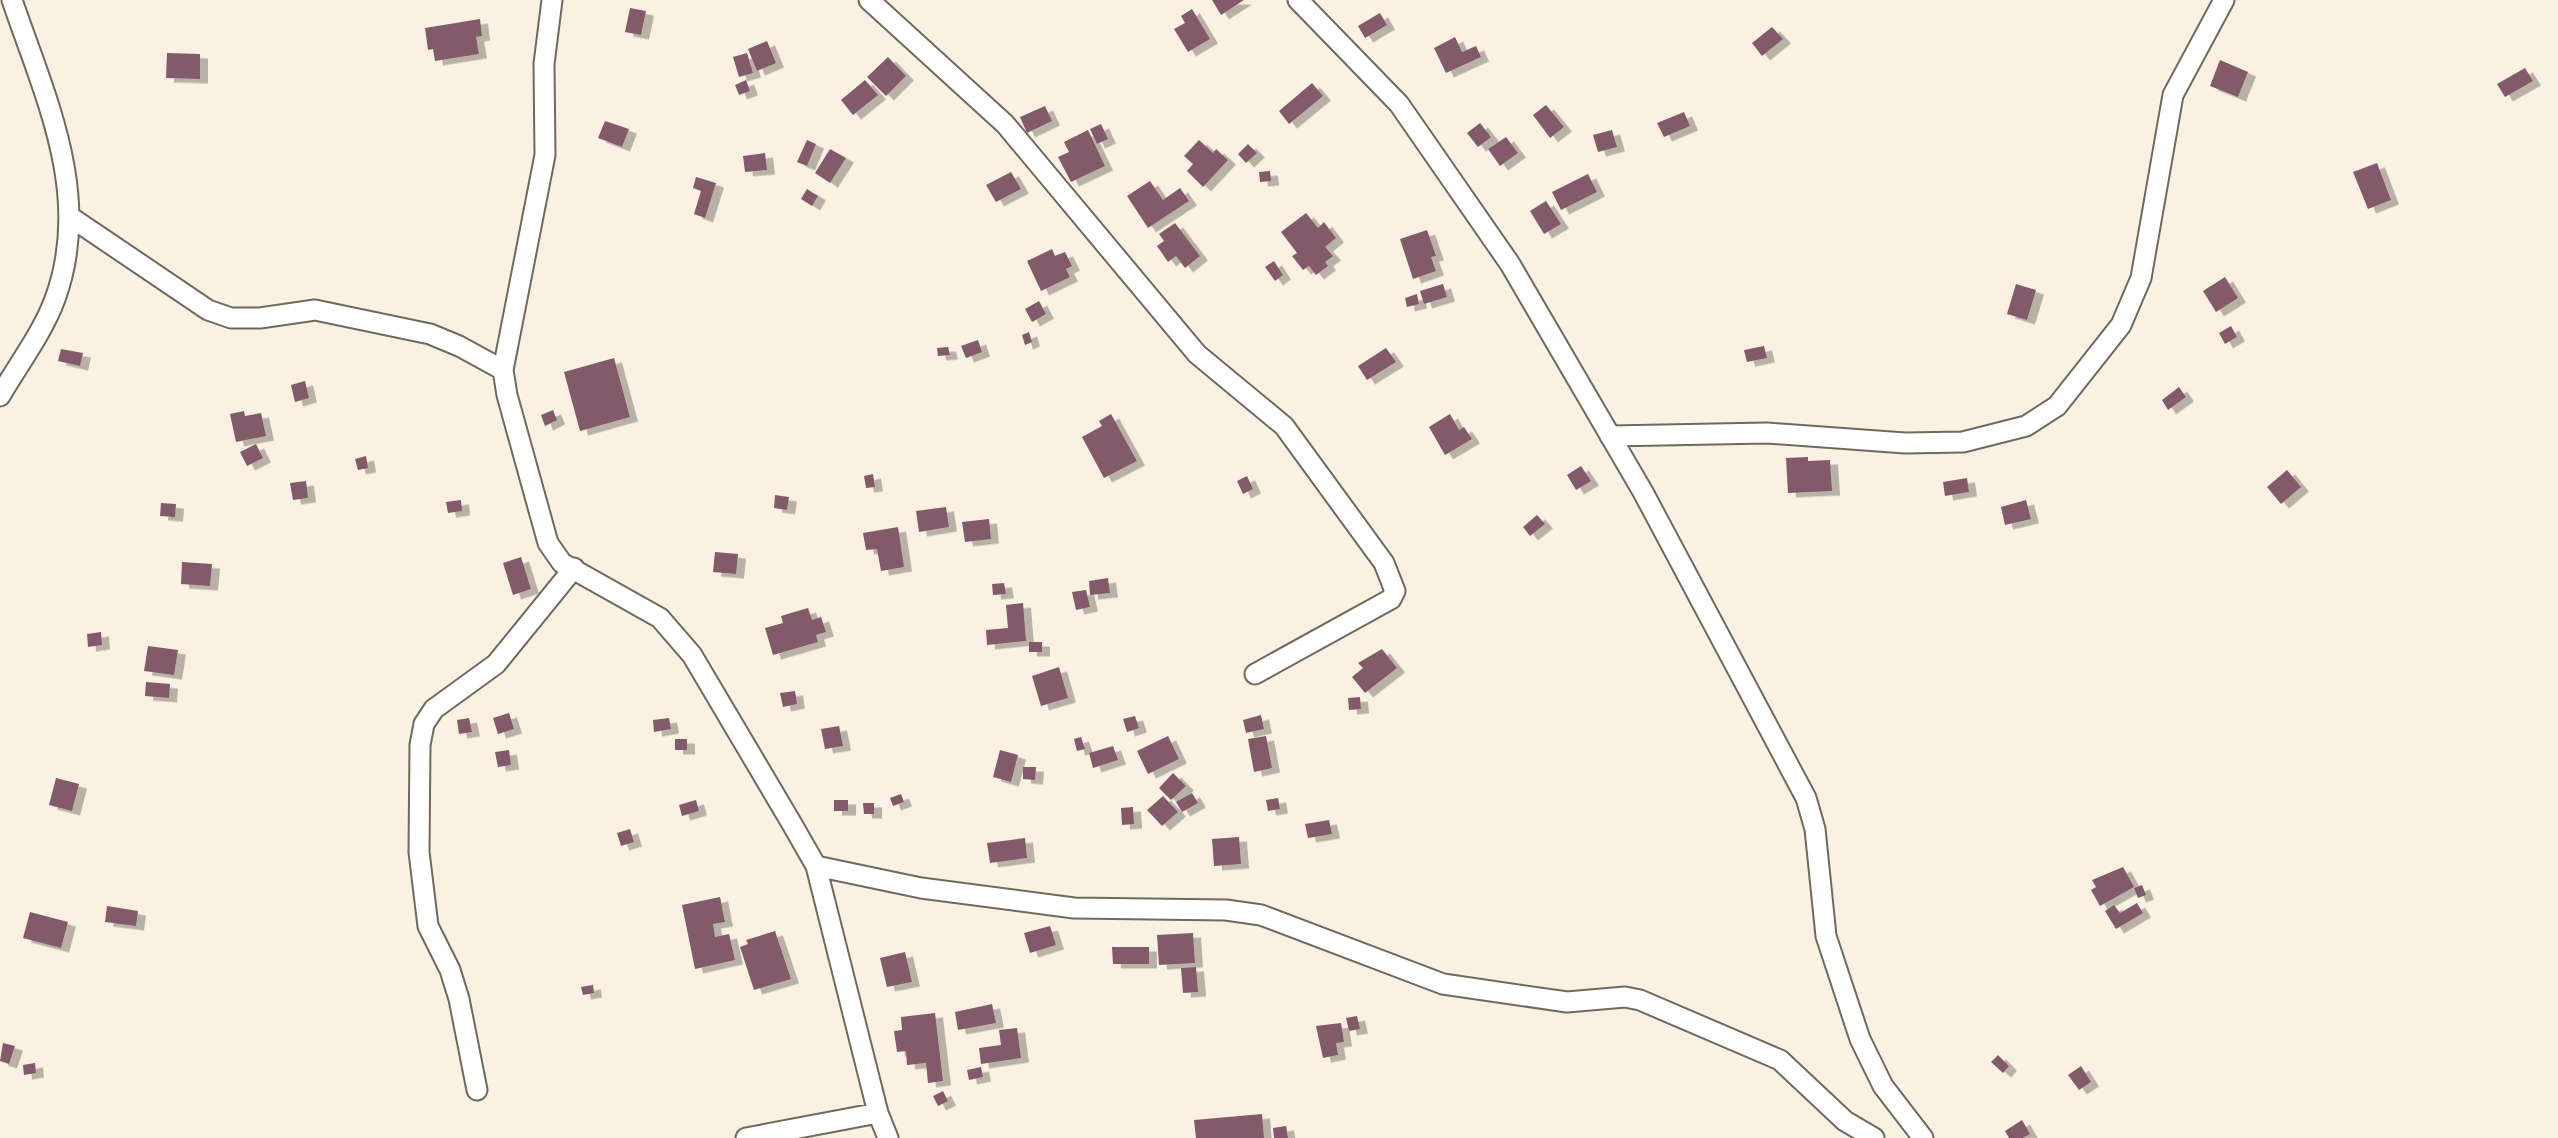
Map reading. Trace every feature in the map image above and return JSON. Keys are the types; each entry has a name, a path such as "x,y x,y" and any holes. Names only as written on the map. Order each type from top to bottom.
{"street":[{"path":"0,396 55,300 62,271 70,187 64,155 12,0"},
{"path":"552,0 544,64 545,155 503,370 507,395 548,542 562,563 660,618 692,655 816,866 878,1113 888,1138"},
{"path":"869,0 1005,124 1197,354 1284,426 1384,563 1395,591 1391,599 1255,674"},
{"path":"1298,0 1399,104 1510,264 1610,436 1796,775 1815,829 1826,936 1860,1039 1883,1086 1923,1138"},
{"path":"1610,436 1767,433 1905,443 1963,442 2026,426 2057,406 2121,325 2141,278 2173,95 2224,0"},
{"path":"69,216 208,310 231,318 260,318 315,310 430,334 503,370"},
{"path":"477,1090 459,999 450,970 428,926 419,852 420,745 424,724 434,709 496,664 574,568"},
{"path":"816,866 921,888 1074,908 1226,910 1261,915 1443,984 1567,1002 1625,997 1640,1000 1765,1051 1780,1060 1845,1121 1874,1138"},
{"path":"746,1138 878,1113"}],"building":[{"path":"1212,0 1244,0 1221,15"},
{"path":"630,8 646,11 641,35 625,32"},
{"path":"1192,9 1210,39 1188,52 1174,29 1185,23 1181,16"},
{"path":"1380,13 1387,25 1365,38 1358,26"},
{"path":"480,19 482,36 476,37 479,54 435,61 433,49 428,50 425,28"},
{"path":"1772,27 1783,39 1762,56 1752,43"},
{"path":"1455,37 1462,52 1476,46 1481,57 1446,73 1434,48"},
{"path":"767,41 776,63 757,71 748,49"},
{"path":"167,53 200,54 200,79 166,78"},
{"path":"747,53 753,73 739,77 733,57"},
{"path":"888,57 906,76 886,96 867,77"},
{"path":"2220,60 2248,72 2238,97 2210,86"},
{"path":"2525,68 2533,81 2505,97 2497,84"},
{"path":"746,80 750,91 739,95 735,85"},
{"path":"865,80 878,95 853,115 841,100"},
{"path":"1312,83 1323,96 1289,124 1279,111"},
{"path":"1546,105 1564,127 1550,138 1533,115"},
{"path":"1045,106 1052,121 1027,133 1020,117"},
{"path":"1684,112 1690,126 1664,137 1657,123"},
{"path":"605,121 629,129 622,147 598,138"},
{"path":"1480,123 1491,137 1478,147 1467,133"},
{"path":"1101,124 1108,139 1097,144 1090,129"},
{"path":"1088,130 1105,166 1071,182 1058,157 1069,152 1064,142"},
{"path":"1612,130 1617,147 1598,152 1593,135"},
{"path":"1506,137 1518,153 1500,166 1488,149"},
{"path":"807,140 816,144 807,166 797,162"},
{"path":"1199,140 1213,153 1216,149 1228,160 1203,187 1187,171 1193,164 1184,156"},
{"path":"1248,144 1257,153 1246,163 1238,154"},
{"path":"830,149 846,158 830,183 815,173"},
{"path":"765,153 767,170 745,172 743,156"},
{"path":"2377,163 2391,200 2368,209 2353,172"},
{"path":"1270,171 1271,181 1260,182 1259,172"},
{"path":"1011,172 1021,189 996,202 986,185"},
{"path":"1588,174 1597,192 1561,210 1552,192"},
{"path":"696,177 716,183 705,218 694,214 701,191 693,188"},
{"path":"1150,181 1163,200 1180,188 1189,201 1148,228 1127,196"},
{"path":"807,189 818,196 812,206 801,199"},
{"path":"1546,201 1561,224 1544,234 1530,211"},
{"path":"1306,213 1318,228 1324,222 1336,238 1325,247 1333,256 1325,262 1328,266 1316,275 1309,266 1303,270 1292,256 1297,253 1281,232"},
{"path":"1175,223 1200,256 1185,268 1176,256 1168,262 1157,246 1164,241 1159,234"},
{"path":"1427,230 1436,256 1431,257 1436,271 1413,279 1400,239"},
{"path":"1052,249 1055,256 1065,252 1072,266 1066,269 1070,277 1041,291 1027,261"},
{"path":"1274,261 1283,275 1275,281 1265,267"},
{"path":"2225,277 2238,298 2216,312 2203,291"},
{"path":"1443,284 1447,297 1424,304 1420,291"},
{"path":"2016,284 2036,290 2027,320 2007,314"},
{"path":"1417,294 1419,304 1407,307 1405,298"},
{"path":"1039,301 1046,314 1032,322 1025,309"},
{"path":"2231,326 2237,337 2225,344 2219,333"},
{"path":"1029,332 1032,342 1025,345 1022,335"},
{"path":"978,340 982,352 966,358 961,346"},
{"path":"1764,346 1767,358 1747,362 1744,350"},
{"path":"948,347 950,355 938,356 937,348"},
{"path":"1386,348 1396,362 1367,380 1358,366"},
{"path":"61,349 83,353 80,366 58,361"},
{"path":"614,358 630,417 580,431 564,372"},
{"path":"305,381 309,398 295,402 291,385"},
{"path":"2179,387 2186,397 2168,410 2162,400"},
{"path":"553,410 557,420 545,426 541,415"},
{"path":"244,411 245,416 261,413 266,436 236,442 230,414"},
{"path":"1111,414 1137,461 1104,478 1082,437 1102,426 1099,421"},
{"path":"1450,414 1459,430 1464,427 1472,439 1445,455 1429,427"},
{"path":"256,444 263,458 247,466 240,452"},
{"path":"366,456 368,468 358,470 355,459"},
{"path":"1808,457 1808,461 1830,460 1832,491 1788,493 1786,458"},
{"path":"1581,466 1591,481 1576,490 1567,475"},
{"path":"2287,470 2301,487 2281,504 2267,487"},
{"path":"873,474 875,487 866,488 864,476"},
{"path":"1247,476 1253,489 1243,494 1237,481"},
{"path":"1967,478 1969,492 1945,496 1943,482"},
{"path":"306,481 308,498 293,500 290,483"},
{"path":"775,495 789,497 787,510 774,508"},
{"path":"461,500 462,511 448,513 446,502"},
{"path":"2026,500 2031,519 2005,525 2001,507"},
{"path":"161,503 176,504 175,517 160,516"},
{"path":"946,507 949,527 919,532 916,511"},
{"path":"1537,515 1545,524 1530,536 1523,527"},
{"path":"989,519 991,539 965,542 962,522"},
{"path":"898,527 904,567 881,571 877,549 866,550 863,533"},
{"path":"715,552 738,554 736,574 713,572"},
{"path":"521,557 531,589 513,595 503,563"},
{"path":"182,562 212,564 210,586 181,584"},
{"path":"1108,578 1110,593 1090,595 1089,581"},
{"path":"1004,583 1006,594 993,595 992,584"},
{"path":"1086,590 1090,607 1076,610 1072,592"},
{"path":"1023,603 1026,641 987,645 986,630 1008,628 1006,605"},
{"path":"808,608 812,620 821,617 826,632 816,635 818,642 773,655 765,628 783,623 781,616"},
{"path":"101,632 102,645 88,647 87,634"},
{"path":"1029,642 1042,642 1042,652 1029,652"},
{"path":"148,646 178,650 174,675 144,671"},
{"path":"1382,649 1397,668 1365,693 1352,677 1363,668 1358,663"},
{"path":"1059,667 1068,698 1041,706 1032,676"},
{"path":"146,682 170,684 169,698 145,696"},
{"path":"795,691 797,704 783,707 780,693"},
{"path":"1360,697 1361,709 1349,710 1348,698"},
{"path":"509,713 514,729 498,734 493,718"},
{"path":"1261,715 1264,729 1246,733 1243,720"},
{"path":"1135,716 1139,728 1127,732 1123,719"},
{"path":"469,718 472,732 459,734 457,720"},
{"path":"669,718 671,729 654,732 653,720"},
{"path":"839,726 843,746 825,749 821,729"},
{"path":"1168,736 1179,759 1148,774 1137,751"},
{"path":"1266,736 1272,768 1254,772 1248,739"},
{"path":"1081,737 1085,749 1077,751 1074,739"},
{"path":"675,739 687,739 687,750 675,750"},
{"path":"1113,746 1118,760 1093,768 1089,753"},
{"path":"509,750 511,765 498,767 495,752"},
{"path":"1000,750 1018,755 1011,782 993,777"},
{"path":"1023,767 1036,767 1035,780 1023,779"},
{"path":"1173,773 1186,786 1171,800 1159,788"},
{"path":"56,778 79,784 72,811 49,805"},
{"path":"1192,793 1198,803 1182,812 1176,802"},
{"path":"901,794 904,802 893,806 890,798"},
{"path":"1163,796 1178,812 1162,826 1147,810"},
{"path":"1278,798 1280,809 1268,811 1266,800"},
{"path":"696,800 699,811 682,816 679,805"},
{"path":"834,800 848,800 848,811 834,811"},
{"path":"863,803 874,803 874,814 864,814"},
{"path":"1133,807 1134,824 1122,825 1121,808"},
{"path":"1329,820 1332,834 1308,838 1305,824"},
{"path":"630,829 634,842 621,846 617,833"},
{"path":"1239,837 1241,864 1214,866 1212,839"},
{"path":"1025,838 1027,858 990,863 987,843"},
{"path":"2123,867 2134,887 2100,906 2091,890 2096,887 2092,880"},
{"path":"2142,885 2146,895 2138,898 2134,888"},
{"path":"720,897 725,922 713,924 715,937 729,934 735,960 695,969 682,905"},
{"path":"2137,903 2143,913 2116,929 2105,911 2114,905 2120,913"},
{"path":"107,906 138,911 136,926 105,922"},
{"path":"30,912 68,922 61,948 23,938"},
{"path":"1050,926 1056,945 1030,953 1024,933"},
{"path":"775,931 791,979 754,990 740,947 748,944 746,940"},
{"path":"1193,933 1195,963 1159,965 1157,935"},
{"path":"1112,947 1149,947 1149,964 1113,964"},
{"path":"905,952 912,982 887,987 880,958"},
{"path":"1196,967 1198,992 1183,993 1181,968"},
{"path":"593,985 594,993 583,995 581,987"},
{"path":"992,1004 996,1023 958,1030 955,1012"},
{"path":"935,1013 943,1081 928,1083 926,1063 907,1065 906,1051 897,1052 894,1031 902,1030 901,1017"},
{"path":"1357,1016 1360,1029 1349,1031 1346,1018"},
{"path":"1341,1023 1344,1042 1336,1043 1338,1055 1323,1058 1316,1026"},
{"path":"1017,1028 1021,1058 981,1064 979,1048 1001,1045 999,1030"},
{"path":"3,1043 15,1046 9,1064 0,1061"},
{"path":"1998,1055 2009,1066 2003,1073 1991,1062"},
{"path":"35,1063 36,1073 24,1075 23,1065"},
{"path":"2081,1066 2091,1082 2079,1090 2068,1075"},
{"path":"981,1067 983,1077 969,1080 967,1070"},
{"path":"943,1091 948,1101 938,1106 933,1096"},
{"path":"1262,1114 1264,1138 1196,1138 1194,1120"},
{"path":"2022,1120 2030,1134 2023,1138 2009,1138 2005,1131"},
{"path":"1286,1126 1288,1138 1274,1138 1273,1128"}]}
